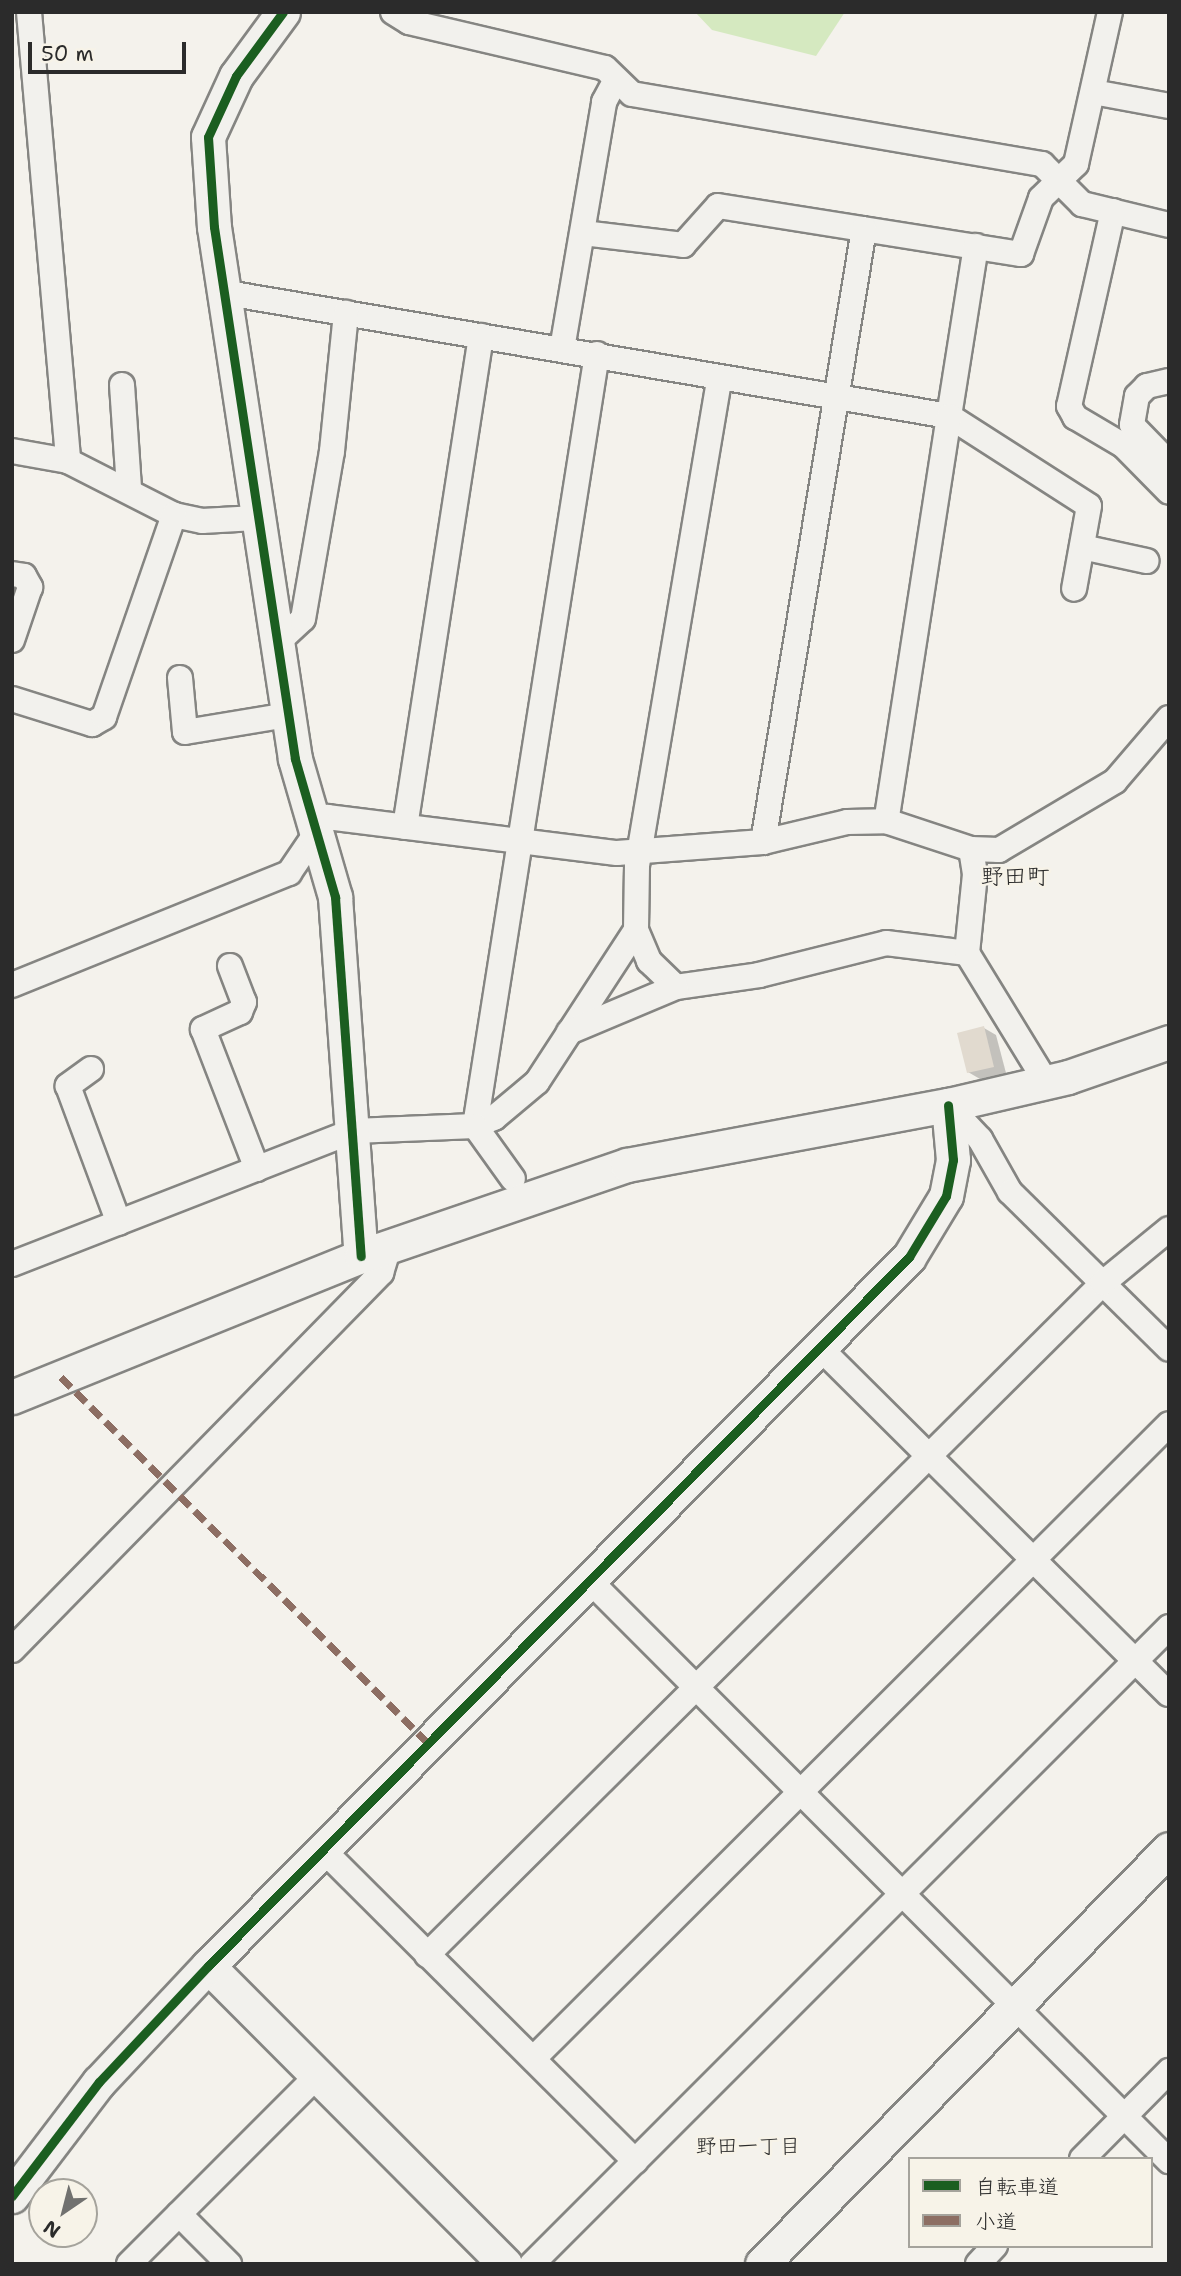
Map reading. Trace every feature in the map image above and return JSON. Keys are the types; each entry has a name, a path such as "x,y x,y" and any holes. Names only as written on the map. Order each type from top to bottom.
{"street":[{"path":"29,12 68,461"},
{"path":"12,1650 381,1273 354,1130 335,897 313,830 288,715 256,518 227,293 214,227 208,137 236,76 283,12"},
{"path":"393,12 409,22 605,68 615,81 632,94 1042,164 1082,204 1169,225"},
{"path":"583,233 683,246 718,205 1021,254 1041,198 1076,164 1110,12"},
{"path":"562,349 604,102 615,81"},
{"path":"1093,92 1169,106"},
{"path":"1112,211 1069,406 1075,417 1124,446 1169,492"},
{"path":"763,842 838,400 864,229"},
{"path":"886,821 976,246"},
{"path":"227,293 711,371 719,381 949,416 1089,506 1074,589"},
{"path":"277,643 303,619 332,451 346,313"},
{"path":"405,827 481,336"},
{"path":"513,1179 475,1126 597,354"},
{"path":"12,1264 354,1130 475,1126 495,1118 537,1082 636,930 640,852 719,381"},
{"path":"1169,381 1147,386 1137,396 1132,425 1169,463"},
{"path":"122,385 130,488"},
{"path":"12,451 68,461 130,488 174,515 202,521 256,518"},
{"path":"12,699 92,724 104,717 174,515"},
{"path":"1082,547 1146,561"},
{"path":"12,574 24,576 30,587 12,640"},
{"path":"180,678 185,732 288,715"},
{"path":"12,985 289,873 313,830 327,817 522,842 640,852 763,842 847,822 886,821 971,849 999,850 1051,824 1115,781 1169,718"},
{"path":"971,849 975,874 967,953 1046,1082"},
{"path":"636,930 663,980 676,987"},
{"path":"569,1032 676,987 759,975 886,943 967,953"},
{"path":"230,966 244,1002 240,1012 203,1029 257,1169"},
{"path":"12,1397 375,1251 627,1165 948,1105 1046,1082 1169,1042"},
{"path":"91,1069 74,1076 68,1086 119,1223"},
{"path":"948,1105 981,1139 1010,1192 1169,1349"},
{"path":"12,2196 99,2082 208,1966 587,1578 909,1257 933,1222 953,1160 948,1105"},
{"path":"427,1955 932,1457 1103,1283 1169,1229"},
{"path":"818,1346 1169,1694"},
{"path":"534,2058 1169,1424"},
{"path":"587,1578 798,1793 1169,2161"},
{"path":"532,2264 1169,1627"},
{"path":"762,2264 1012,2005 1169,1849"},
{"path":"323,1850 635,2161"},
{"path":"208,1966 505,2264"},
{"path":"1084,2157 1169,2071"},
{"path":"129,2264 316,2077"},
{"path":"179,2214 229,2264"},
{"path":"978,2264 993,2248"}],"green space":[{"path":"695,12 845,12 816,56 712,30"}],"building":[{"path":"984,1026 994,1067 967,1073 957,1033"}],"marked path":[{"path":"61,1377 427,1742"}],"cycle path":[{"path":"283,12 236,76 208,137 214,227 295,759 335,897 361,1256"},
{"path":"12,2196 99,2082 208,1966 909,1257 946,1196 953,1160 948,1105"}],"district":[{"name":"野田町","path":"1015,876"},
{"name":"野田一丁目","path":"748,2146"}]}
